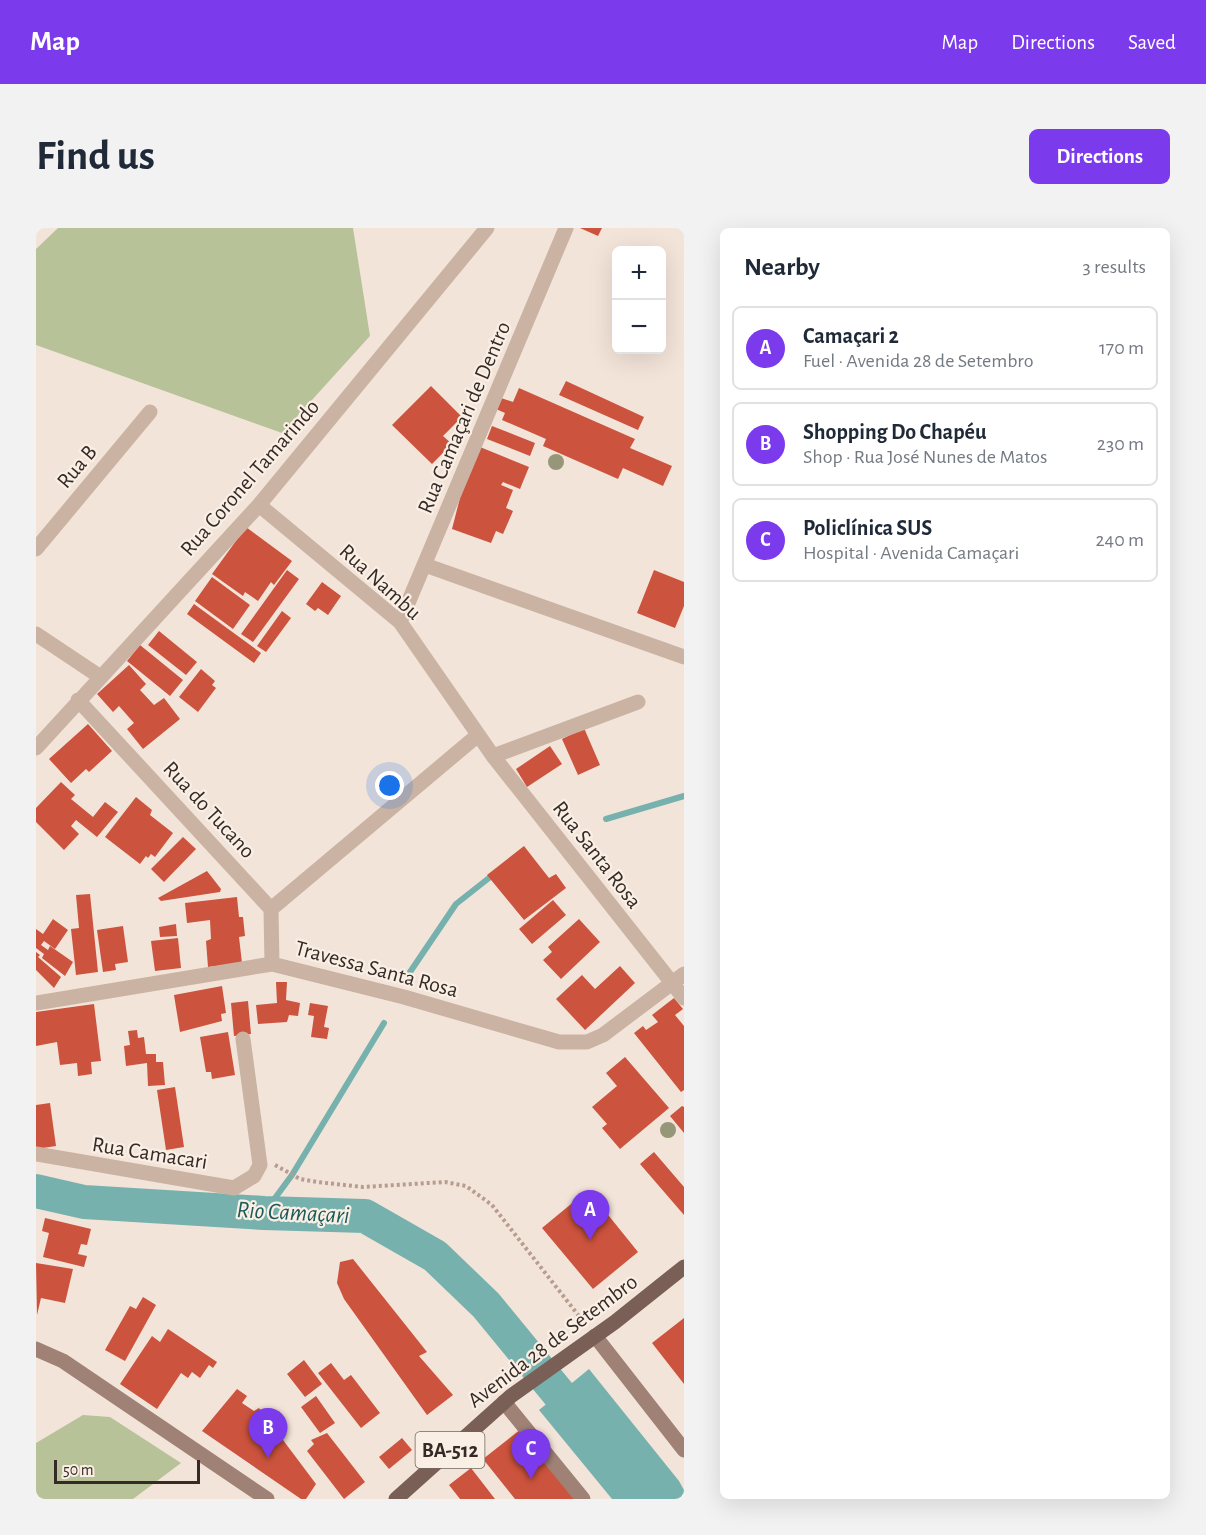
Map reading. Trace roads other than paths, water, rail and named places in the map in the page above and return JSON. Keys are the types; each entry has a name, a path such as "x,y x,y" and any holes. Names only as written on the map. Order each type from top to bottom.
{"main road":[{"name":"Avenida 28 de Setembro","path":"396,1499 504,1402 574,1349 595,1336 684,1267"}],"street":[{"name":"Rua Coronel Tamarindo","path":"36,748 99,676 259,505 487,228"},
{"name":"Rua Camaçari de Dentro","path":"400,622 566,228"},
{"name":"Rua B","path":"36,549 150,412"},
{"name":"Rua Nambu","path":"259,505 400,622 478,735"},
{"path":"425,565 684,657"},
{"path":"36,634 99,676"},
{"name":"Rua do Tucano","path":"78,700 271,909"},
{"path":"493,756 638,702"},
{"path":"272,964 271,909 478,735"},
{"name":"Rua Santa Rosa","path":"478,735 677,979 684,998"},
{"name":"Travessa Santa Rosa","path":"36,1003 272,964 404,997 559,1042 587,1042 603,1035 677,979"},
{"name":"Rua Camacari","path":"36,1154 234,1188 257,1170 243,1039"},
{"path":"595,1336 684,1450"},
{"path":"36,1349 63,1361 267,1499"},
{"path":"504,1402 584,1499"}],"water":[{"path":"589,1369 679,1481 684,1490 684,1499 612,1499 539,1410"}],"waterway":[{"path":"606,819 684,796"},
{"path":"408,975 456,904 494,874"},
{"path":"264,1213 292,1175 384,1023"},
{"name":"Rio Camaçari","path":"36,1191 84,1202 264,1213 365,1216 435,1256 486,1305 645,1499"}],"place":[{"name":"Camaçari 2","path":"590,1240"},
{"name":"Shopping Do Chapéu","path":"268,1458"},
{"name":"Policlínica SUS","path":"531,1479"}]}
